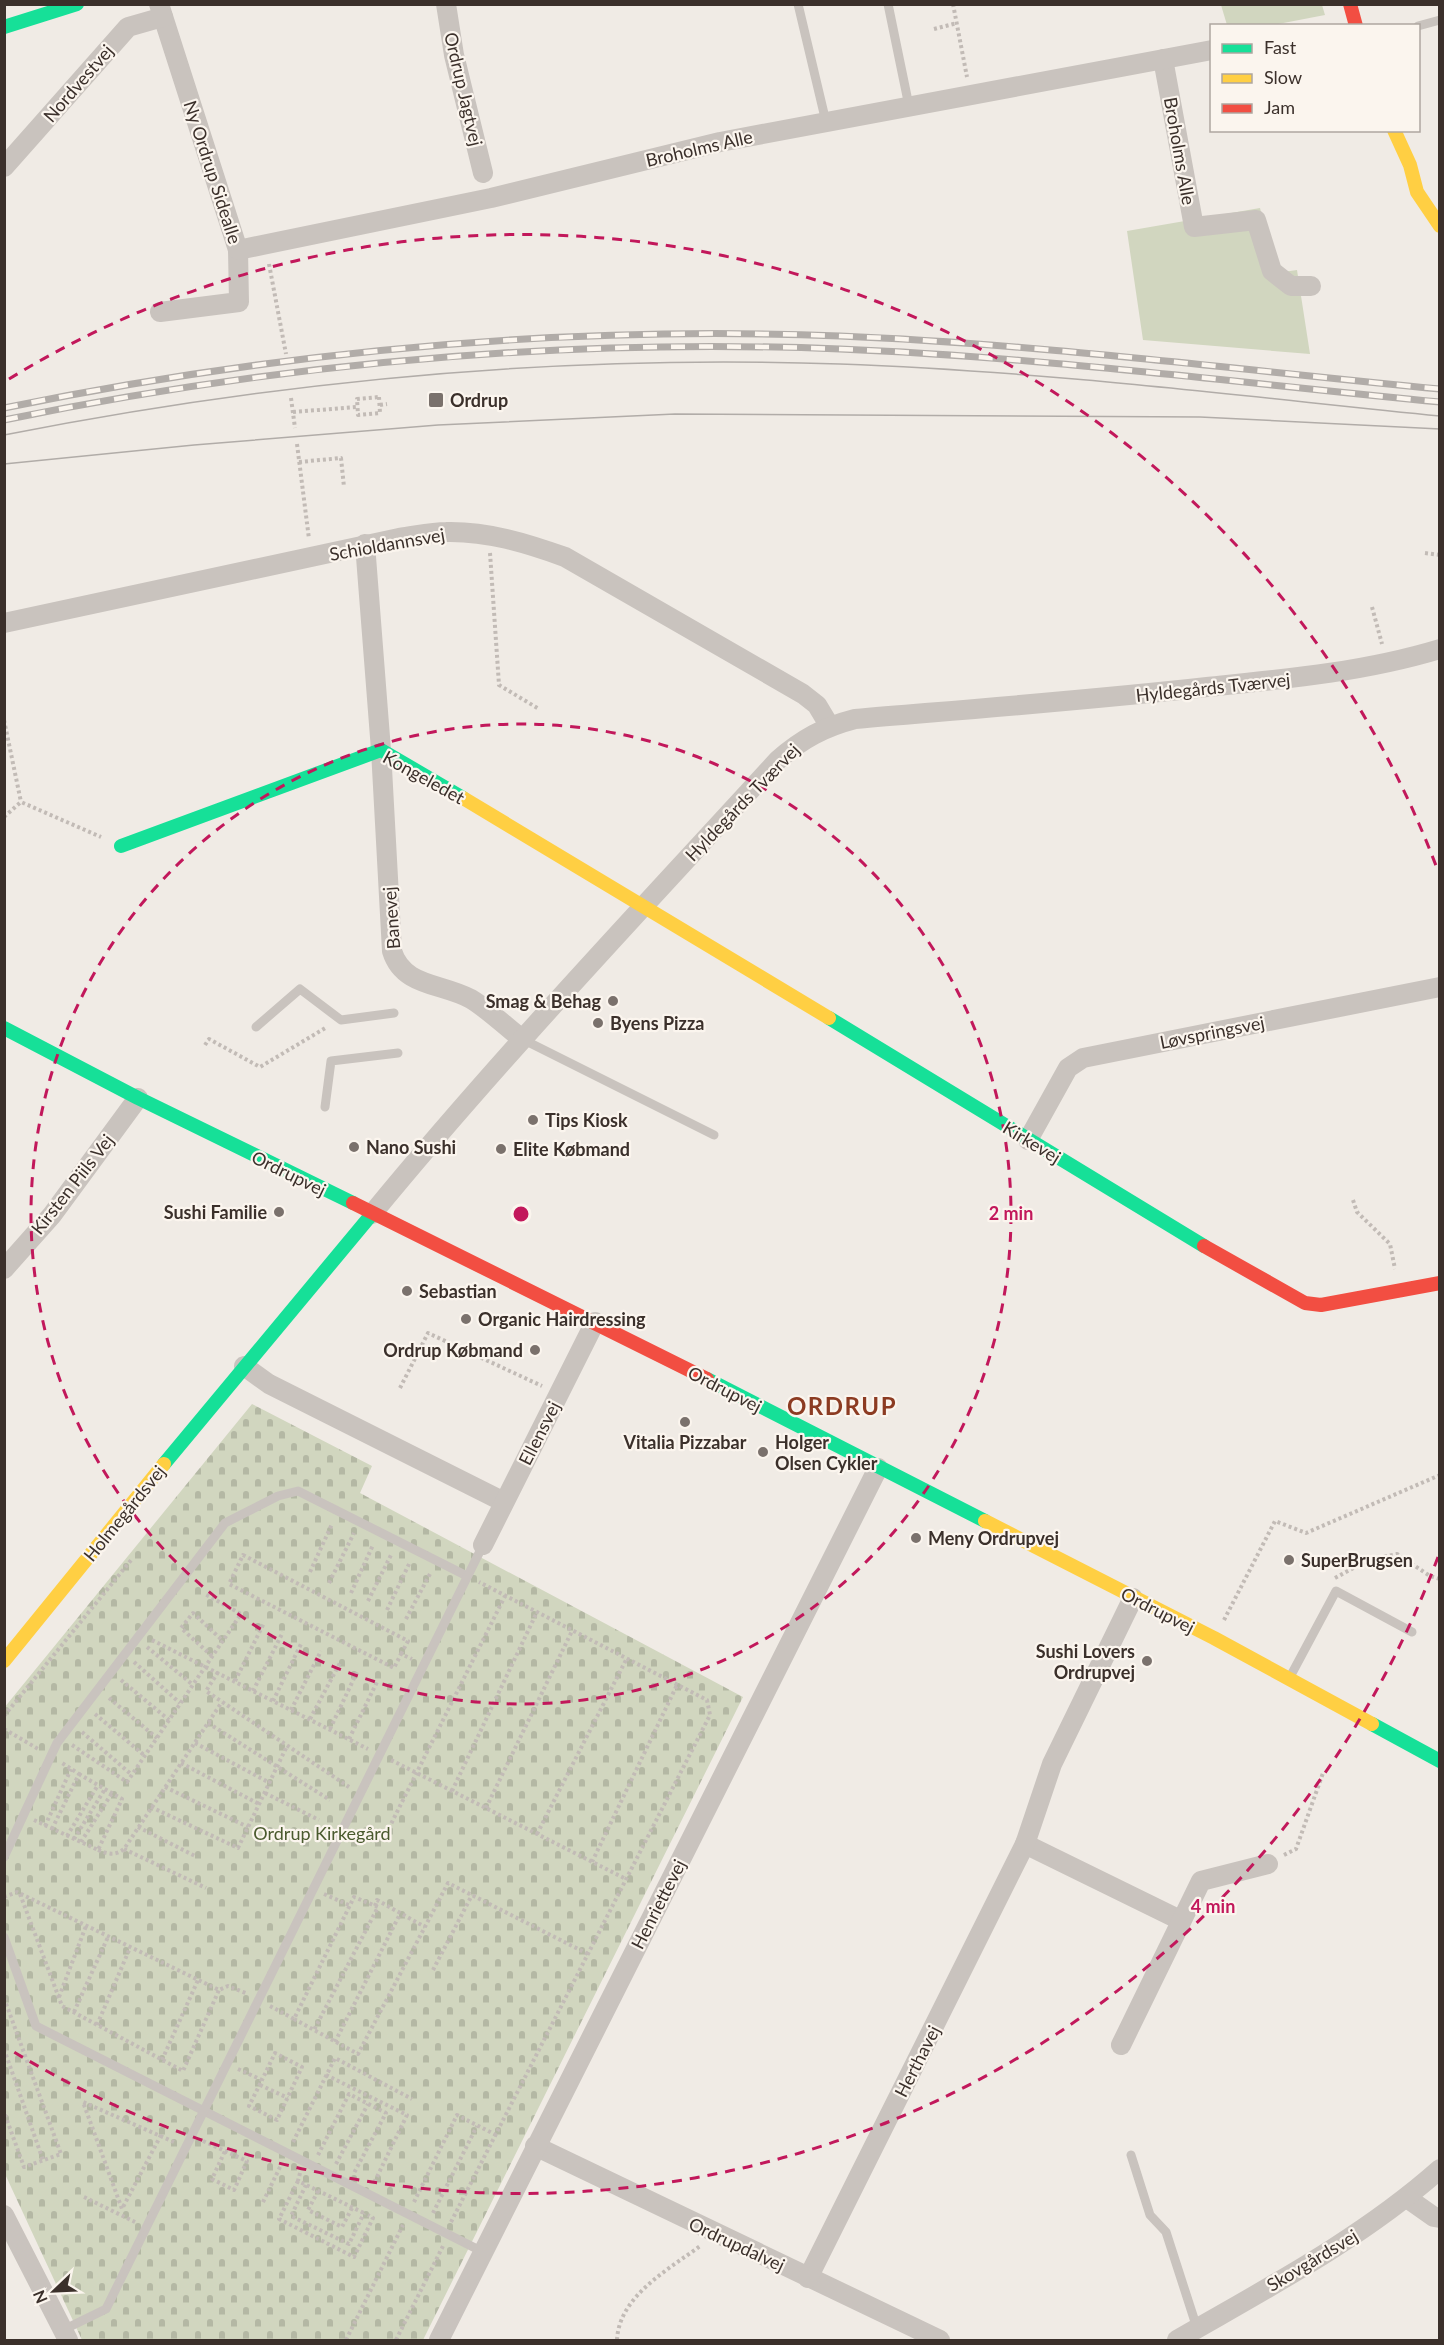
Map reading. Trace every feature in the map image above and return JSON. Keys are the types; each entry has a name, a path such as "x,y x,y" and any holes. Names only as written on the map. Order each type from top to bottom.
{"street":[{"path":"4,27 77,4"},
{"name":"Ordrup Jagtvej","path":"446,4 454,55 483,173"},
{"name":"Nordvestvej","path":"4,167 128,27 161,11"},
{"name":"Ny Ordrup Sidealle","path":"160,312 239,302 238,250 161,11"},
{"name":"Broholms Alle","path":"238,250 491,198 720,142 1210,50"},
{"name":"Broholms Alle","path":"1163,59 1194,227 1256,220 1272,271 1291,286 1311,286"},
{"path":"1395,132 1410,165 1417,192 1440,226"},
{"path":"1410,165 1422,175 1440,199"},
{"name":"Schioldannsvej","path":"4,622 365,544 446,532 488,535 524,542 565,557 803,694 817,705 829,725"},
{"name":"Banevej","path":"365,544 381,750 392,951 395,961 409,976 468,998 522,1039"},
{"name":"Hyldegårds Tværvej","path":"372,1214 456,1112 778,760 800,740 829,725 855,719 1145,694 1324,675 1388,663 1440,649"},
{"name":"Kongeledet","path":"121,846 381,750 645,906"},
{"name":"Kirkevej","path":"645,906 1239,1267 1305,1303 1321,1305 1440,1283"},
{"name":"Løvspringsvej","path":"1028,1140 1068,1068 1083,1058 1440,987"},
{"name":"Ordrupvej","path":"4,1028 138,1098 594,1322 1214,1638 1440,1761"},
{"name":"Kirsten Piils Vej","path":"4,1269 52,1215 138,1098"},
{"name":"Holmegårdsvej","path":"4,1661 244,1366 372,1214"},
{"name":"Ellensvej","path":"483,1545 594,1322"},
{"path":"244,1366 268,1384 504,1502"},
{"name":"Henriettevej","path":"439,2340 878,1468"},
{"name":"Herthavej","path":"808,2278 1026,1844 1052,1764 1133,1598"},
{"path":"1026,1844 1180,1920"},
{"path":"1121,2045 1201,1881 1268,1864"},
{"name":"Ordrupdalvej","path":"535,2146 940,2340"},
{"name":"Skovgårdsvej","path":"1177,2340 1341,2245 1407,2198 1440,2169"},
{"path":"1407,2198 1434,2217 1440,2218"},
{"path":"4,2215 65,2335"}],"lane":[{"path":"798,4 826,122"},
{"path":"888,4 909,106"},
{"path":"1420,26 1440,20"},
{"path":"256,1027 300,989 341,1020 394,1013"},
{"name":"Banevej","path":"522,1039 714,1135"},
{"path":"325,1107 331,1061 398,1053"},
{"path":"4,1857 61,1738 225,1523 278,1496 298,1491 467,1576"},
{"path":"65,2335 106,2309 483,1545"},
{"path":"1288,1679 1336,1591 1412,1632"},
{"path":"4,1937 36,2026 483,2252"},
{"path":"1131,2154 1150,2215 1166,2232 1197,2328"}],"path":[{"path":"953,4 971,95"},
{"path":"934,29 957,23"},
{"path":"264,246 279,306 286,354"},
{"path":"379,397 380,413 358,415 357,407 357,399 379,397"},
{"path":"291,398 295,428"},
{"path":"380,405 387,404"},
{"path":"293,412 357,407"},
{"path":"297,444 311,557"},
{"path":"299,462 341,458 344,487"},
{"path":"488,535 499,685 539,709"},
{"path":"1425,553 1440,555"},
{"path":"1372,607 1381,638"},
{"path":"4,720 21,802"},
{"path":"4,818 21,802"},
{"path":"21,802 121,846"},
{"path":"205,1045 209,1039 260,1067 341,1020"},
{"path":"1353,1200 1357,1212 1390,1244 1399,1291"},
{"path":"400,1388 428,1333 559,1394"},
{"path":"1214,1638 1275,1521 1306,1533 1440,1475"},
{"path":"309,1572 339,1512"},
{"path":"329,1583 359,1522"},
{"path":"351,1593 379,1532"},
{"path":"368,1600 398,1541"},
{"path":"387,1610 416,1551"},
{"path":"1336,1576 1368,1560 1397,1554 1430,1576 1440,1578"},
{"path":"243,1555 408,1641 401,1654 394,1668 229,1584 243,1555"},
{"path":"4,1716 132,1558"},
{"path":"406,1619 437,1561"},
{"path":"396,2340 447,2234 710,1715 707,1700 467,1576"},
{"path":"61,1738 127,1782 241,1614 205,1594"},
{"path":"386,1834 505,1596"},
{"path":"452,1791 537,1612"},
{"path":"212,1656 181,1628 193,1613 223,1641"},
{"path":"235,1681 264,1623"},
{"path":"486,1808 573,1631"},
{"path":"254,1691 284,1632"},
{"path":"137,1638 193,1685"},
{"path":"273,1701 302,1642"},
{"path":"291,1710 321,1650"},
{"path":"125,1654 180,1703"},
{"path":"401,1654 423,1665"},
{"path":"537,1834 627,1658"},
{"path":"310,1719 341,1661"},
{"path":"330,1729 358,1670"},
{"path":"112,1672 169,1720"},
{"path":"218,1672 206,1691 359,1794"},
{"path":"349,1739 378,1680"},
{"path":"592,1862 677,1685"},
{"path":"98,1689 157,1738"},
{"path":"24,1816 98,1850 118,1854 124,1849 222,1702"},
{"path":"86,1706 144,1756"},
{"path":"208,1723 330,1800"},
{"path":"72,1724 132,1775"},
{"path":"4,1729 122,1799 98,1850"},
{"path":"195,1743 270,1783"},
{"path":"151,1807 238,1848 287,1746"},
{"path":"181,1763 259,1804"},
{"path":"45,1826 70,1769"},
{"path":"1268,1864 1296,1849 1323,1773"},
{"path":"52,1829 79,1774"},
{"path":"67,1836 98,1785"},
{"path":"165,1787 248,1827"},
{"path":"74,1839 105,1790"},
{"path":"265,1792 319,1820"},
{"path":"81,1842 112,1793"},
{"path":"138,1827 195,1856"},
{"path":"124,1849 206,1888"},
{"path":"20,1894 62,2006 183,2071 219,1990 228,1986 237,1988 358,2054 448,1883 588,1954"},
{"path":"313,1889 351,1906"},
{"path":"4,1897 17,1892 219,1990"},
{"path":"433,1970 472,1895"},
{"path":"294,2019 354,1897 378,1907 314,2030"},
{"path":"375,1906 377,1900 425,1927"},
{"path":"335,2042 400,1914"},
{"path":"59,1997 86,1926"},
{"path":"74,2012 108,1937"},
{"path":"97,2025 130,1947"},
{"path":"162,2060 198,1980"},
{"path":"4,1998 61,2154 24,2167 4,2112"},
{"path":"4,2049 43,2160"},
{"path":"275,2053 303,2067 288,2098 277,2120 249,2106 275,2053"},
{"path":"264,2202 335,2058 412,2099"},
{"path":"227,2063 288,2098"},
{"path":"326,2075 407,2115 368,2194"},
{"path":"312,2166 349,2094 386,2113 354,2173 318,2155"},
{"path":"122,2209 83,2102 186,2147"},
{"path":"336,2164 368,2104"},
{"path":"412,2205 432,2215 477,2126"},
{"path":"192,2135 247,2161 234,2190 212,2179 225,2151"},
{"path":"119,2214 160,2136"},
{"path":"298,2181 279,2219 354,2257 373,2218 366,2214 349,2244 291,2216 306,2185"},
{"path":"318,2190 308,2210 342,2227 352,2208"},
{"path":"84,2197 146,2228"},
{"path":"617,2340 618,2326 642,2290 715,2234"}],"green space":[{"path":"1221,5 1322,5 1325,15 1278,24 1227,24"},
{"path":"1260,208 1276,273 1297,270 1310,354 1143,340 1127,231"},
{"name":"Ordrup Kirkegård","path":"252,1404 372,1466 360,1493 743,1697 423,2340 82,2340 5,2174 4,1708"}],"tram line":[{"path":"4,435 107,416 316,386 525,368 630,363 735,362 915,367 1140,385 1440,416"},
{"path":"4,464 194,445 438,425 675,414 1200,417 1440,429"}],"railway":[{"path":"4,408 107,388 315,358 525,339 630,335 735,334 915,340 1065,351 1440,389"},
{"path":"4,420 107,400 316,370 420,359 631,348 840,349 990,358 1440,402"}],"traffic: fast":[{"path":"4,27 77,4"},
{"path":"121,846 381,750 463,798"},
{"path":"829,1018 1204,1246"},
{"path":"4,1028 138,1098 353,1203"},
{"path":"164,1464 372,1214"},
{"path":"707,1379 985,1521"},
{"path":"1372,1724 1440,1761"}],"traffic: slow":[{"path":"1395,132 1410,165 1417,192 1440,226"},
{"path":"463,798 829,1018"},
{"path":"4,1661 164,1464"},
{"path":"985,1521 1214,1638 1372,1724"}],"traffic: jam":[{"path":"1350,4 1355,24"},
{"path":"353,1203 707,1379"},
{"path":"1204,1246 1305,1303 1321,1305 1440,1283"}],"place":[{"name":"Ordrup","path":"436,400"},
{"name":"Smag & Behag","path":"613,1001"},
{"name":"Byens Pizza","path":"598,1023"},
{"name":"Tips Kiosk","path":"533,1120"},
{"name":"Nano Sushi","path":"354,1147"},
{"name":"Elite Købmand","path":"501,1149"},
{"name":"Sushi Familie","path":"279,1212"},
{"name":"Sebastian","path":"407,1291"},
{"name":"Organic Hairdressing","path":"466,1319"},
{"name":"Ordrup Købmand","path":"535,1350"},
{"name":"Vitalia Pizzabar","path":"685,1422"},
{"name":"Holger Olsen Cykler","path":"763,1452"},
{"name":"Meny Ordrupvej","path":"916,1538"},
{"name":"SuperBrugsen","path":"1289,1560"},
{"name":"Sushi Lovers Ordrupvej","path":"1147,1661"}],"district":[{"name":"ORDRUP","path":"842,1405"}]}
